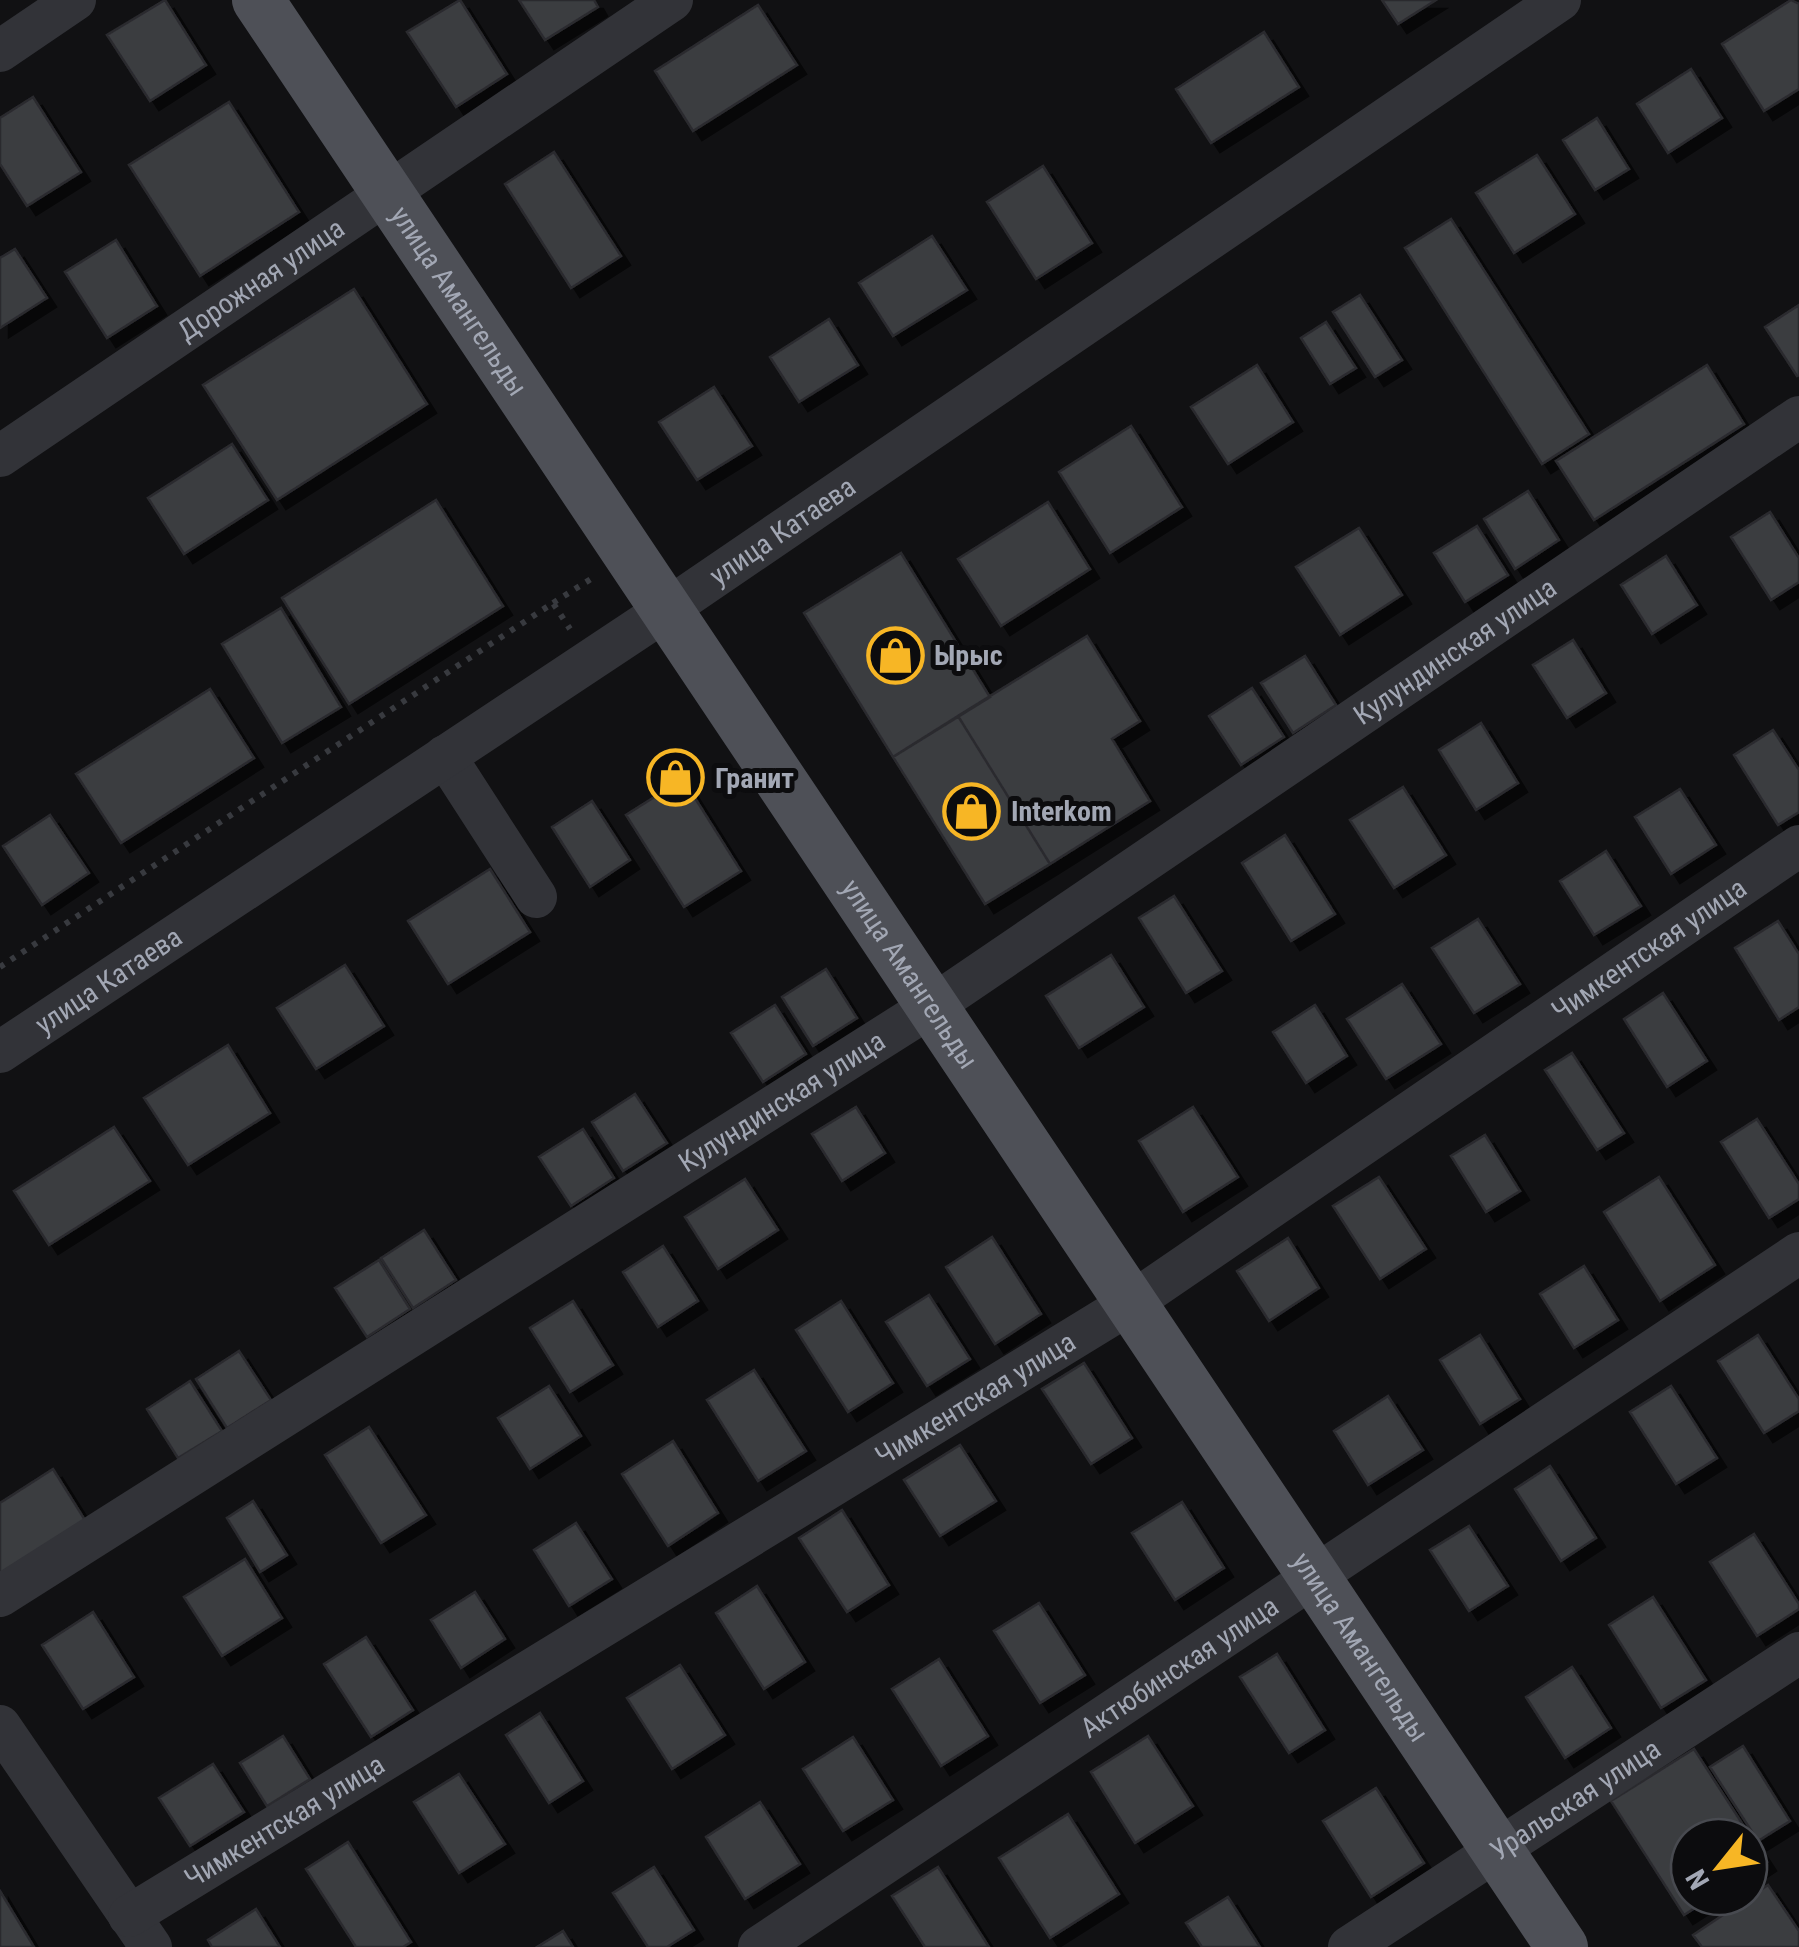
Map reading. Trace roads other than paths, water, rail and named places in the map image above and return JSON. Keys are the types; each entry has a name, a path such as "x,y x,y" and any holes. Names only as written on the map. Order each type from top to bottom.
{"main road":[{"name":"улица Амангельды","path":"258,0 1562,1947"}],"street":[{"path":"0,51 75,0"},
{"name":"Дорожная улица","path":"0,456 672,0"},
{"name":"улица Катаева","path":"0,1052 666,610 1560,0"},
{"name":"Кулундинская улица","path":"0,1596 932,1006 1799,417"},
{"path":"445,756 536,897"},
{"name":"Чимкентская улица","path":"140,1931 1131,1303 1799,846"},
{"name":"Актюбинская улица","path":"759,1947 1799,1253"},
{"name":"Уральская улица","path":"1349,1947 1799,1653"},
{"path":"0,1726 140,1931"}],"place":[{"name":"Ырыс","path":"895,655"},
{"name":"Гранит","path":"676,778"},
{"name":"Interkom","path":"972,811"}]}
